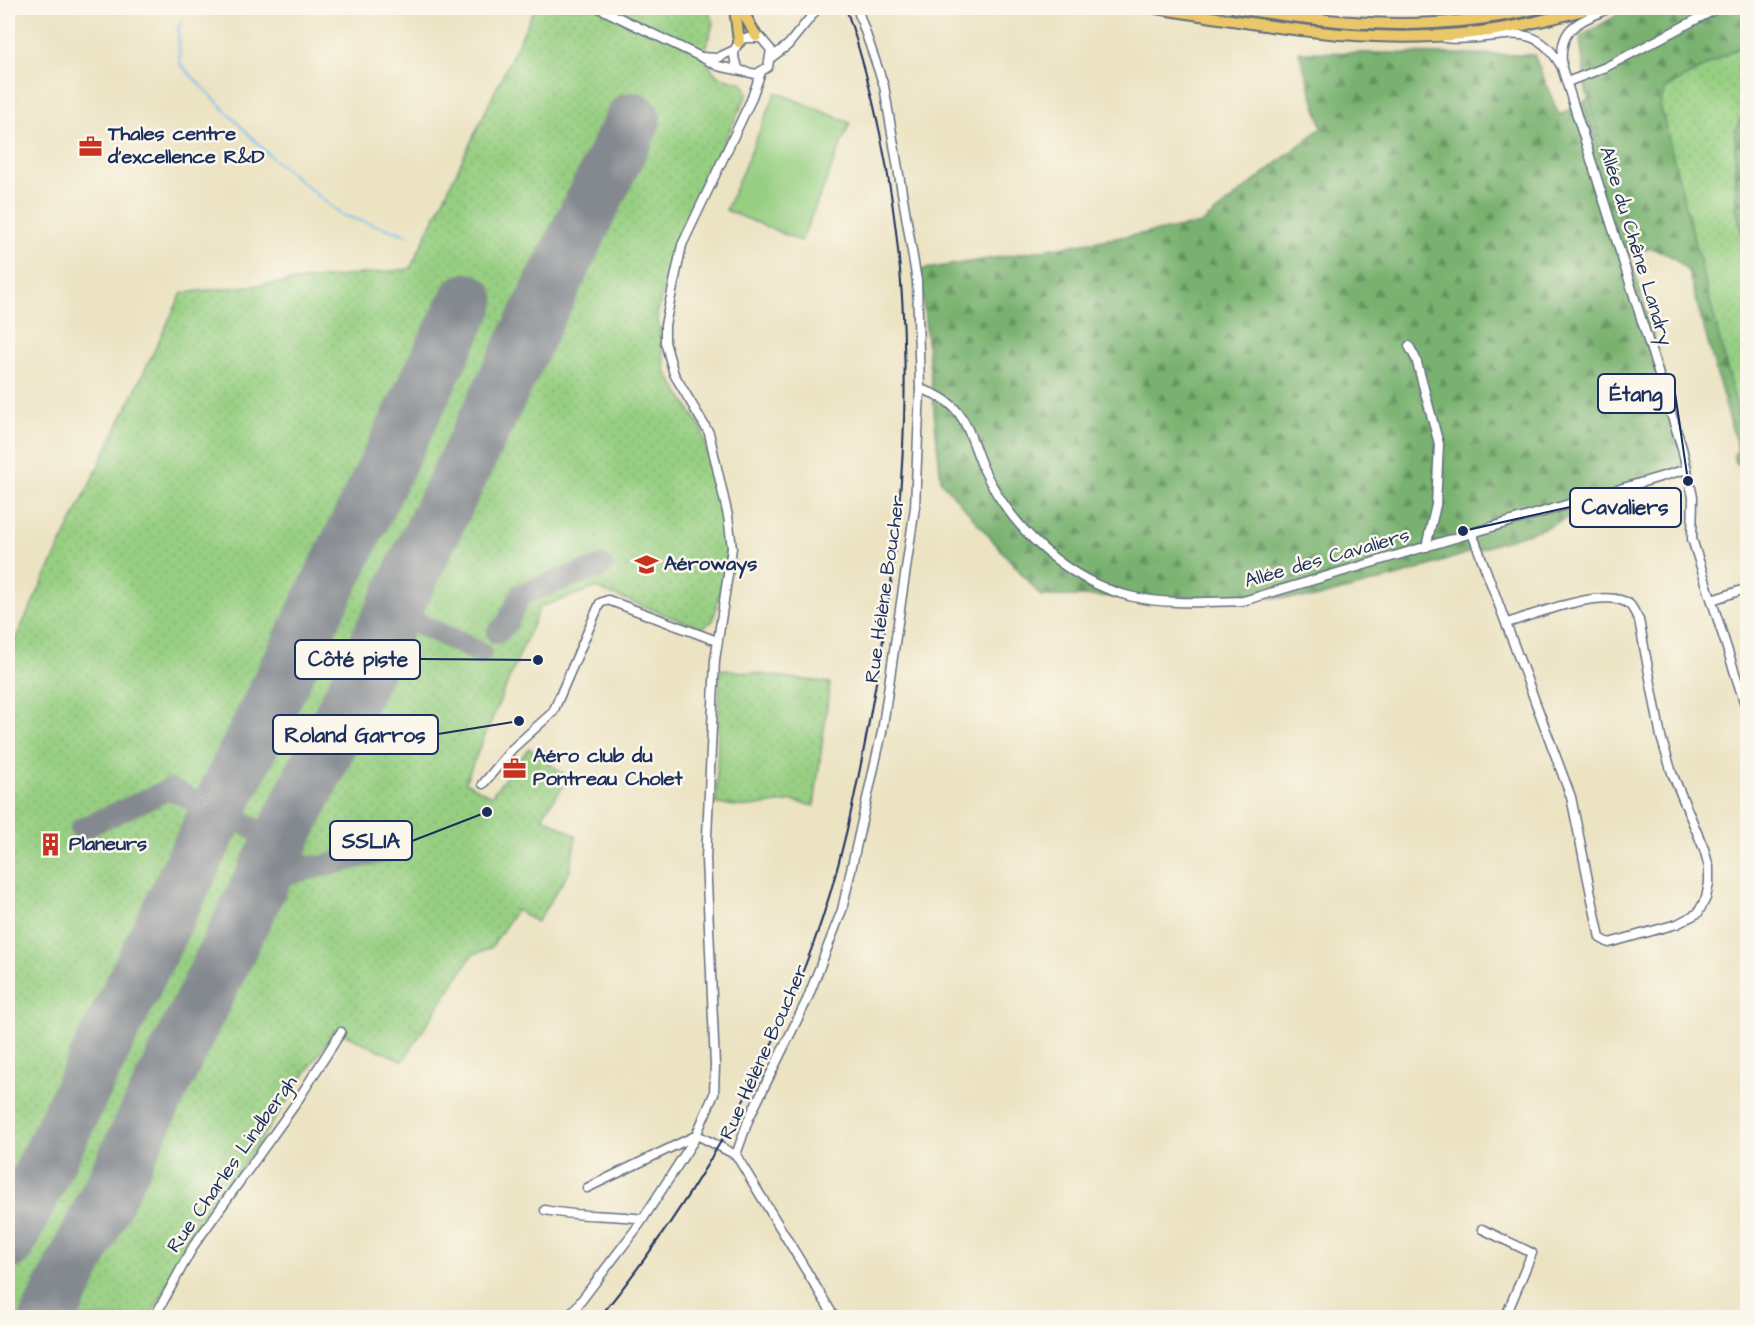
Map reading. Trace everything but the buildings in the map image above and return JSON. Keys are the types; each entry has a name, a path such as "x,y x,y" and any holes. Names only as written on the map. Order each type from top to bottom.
{"main road":[{"path":"735,8 737,46"},
{"path":"741,8 756,36"},
{"path":"1156,8 1328,35 1441,38 1519,26 1588,8"},
{"path":"1236,8 1325,21 1415,26 1464,21 1539,8"}],"street":[{"path":"599,8 712,64 743,71 761,72"},
{"path":"568,1317 643,1219 697,1135 714,1094 715,1065 706,859 717,640 730,568 731,530 709,433 679,384 669,360 664,342 665,325 682,245 761,72 768,67 772,57 794,37 818,8"},
{"name":"Rue Hélène Boucher","path":"736,1155 748,1118 807,1000 842,910 882,732 915,507 920,389 917,281 884,86 857,8"},
{"name":"Allée du Chêne Landry","path":"1562,68 1562,45 1571,27 1610,8"},
{"path":"1567,82 1606,67 1718,8"},
{"name":"Allée du Chêne Landry","path":"1441,38 1463,40 1517,34 1536,38 1546,43 1562,68 1686,469 1693,497 1692,539 1748,714"},
{"path":"700,57 717,58 756,36 768,44 772,57"},
{"path":"768,44 794,37"},
{"path":"737,46 734,60 743,71 753,92"},
{"path":"1409,346 1416,359 1439,444 1436,505 1426,547"},
{"name":"Allée des Cavaliers","path":"920,389 945,400 964,418 984,470 1002,502 1045,551 1070,568 1128,596 1171,601 1243,601 1686,469"},
{"path":"1472,533 1571,797 1600,938 1609,943 1677,924 1698,912 1706,898 1709,867 1661,737 1639,620 1629,604 1615,600 1590,599 1507,623"},
{"path":"1712,600 1748,588"},
{"path":"483,784 512,749 553,712 600,603 608,600 717,640"},
{"name":"Rue Charles Lindbergh","path":"154,1317 194,1245 294,1106 341,1032"},
{"path":"697,1135 736,1155 835,1317"},
{"path":"587,1188 697,1135"},
{"path":"545,1210 569,1215 615,1215 643,1219"},
{"path":"1482,1229 1532,1253 1506,1317"}],"green space":[{"path":"535,8 707,8 713,23 706,49 708,64 717,76 743,83 748,93 677,238 657,314 666,372 702,429 728,539 726,566 713,621 701,628 595,588 540,607 465,782 491,796 529,748 569,778 542,816 576,836 570,871 537,922 516,910 491,948 472,955 403,1061 335,1030 190,1244 150,1317 8,1317 8,654 182,293 410,269"},
{"path":"1629,8 1747,8 1747,43 1666,88 1660,105 1747,447 1747,466 1744,468 1734,461 1734,454 1738,450 1688,271 1663,252 1648,248 1632,250 1586,90 1580,37"},
{"path":"1747,17 1747,452 1683,240 1629,254 1585,101"},
{"path":"1299,52 1534,55 1559,115 1585,101 1692,467 1544,528 1399,576 1314,598 1041,596 941,481 920,270 1201,224 1322,127"},
{"path":"776,92 850,123 801,241 726,210"},
{"path":"1747,106 1747,256 1736,206 1735,131"},
{"path":"720,669 830,683 814,806 793,801 749,807 716,804"}],"waterway":[{"path":"182,21 178,27 180,64 272,158 342,215 408,235"}],"taxiway":[{"path":"497,633 507,623 521,594 602,566"},
{"path":"406,585 405,606 417,622"},
{"path":"383,634 394,623 411,620 481,653"},
{"path":"81,829 170,789 266,834 275,835 288,827"},
{"path":"290,821 287,846 292,859 305,866 315,867"},
{"path":"249,905 262,887 275,877 387,851"}],"runway":[{"path":"48,1318 633,120"},
{"path":"8,1242 467,301"}],"railway":[{"path":"599,1318 664,1232 694,1187 771,1045 823,917 846,832 865,745 885,626 896,537 903,448 904,360 900,272 889,184 872,96 846,8"}],"place":[{"name":"Thales centre d'excellence R&D","path":"90,146"},
{"name":"Étang","path":"1688,481"},
{"name":"Cavaliers","path":"1463,531"},
{"name":"Aéroways","path":"646,564"},
{"name":"Côté piste","path":"538,660"},
{"name":"Roland Garros","path":"519,721"},
{"name":"Aéro club du Pontreau Cholet","path":"515,768"},
{"name":"SSLIA","path":"487,812"},
{"name":"Planeurs","path":"51,844"}]}
